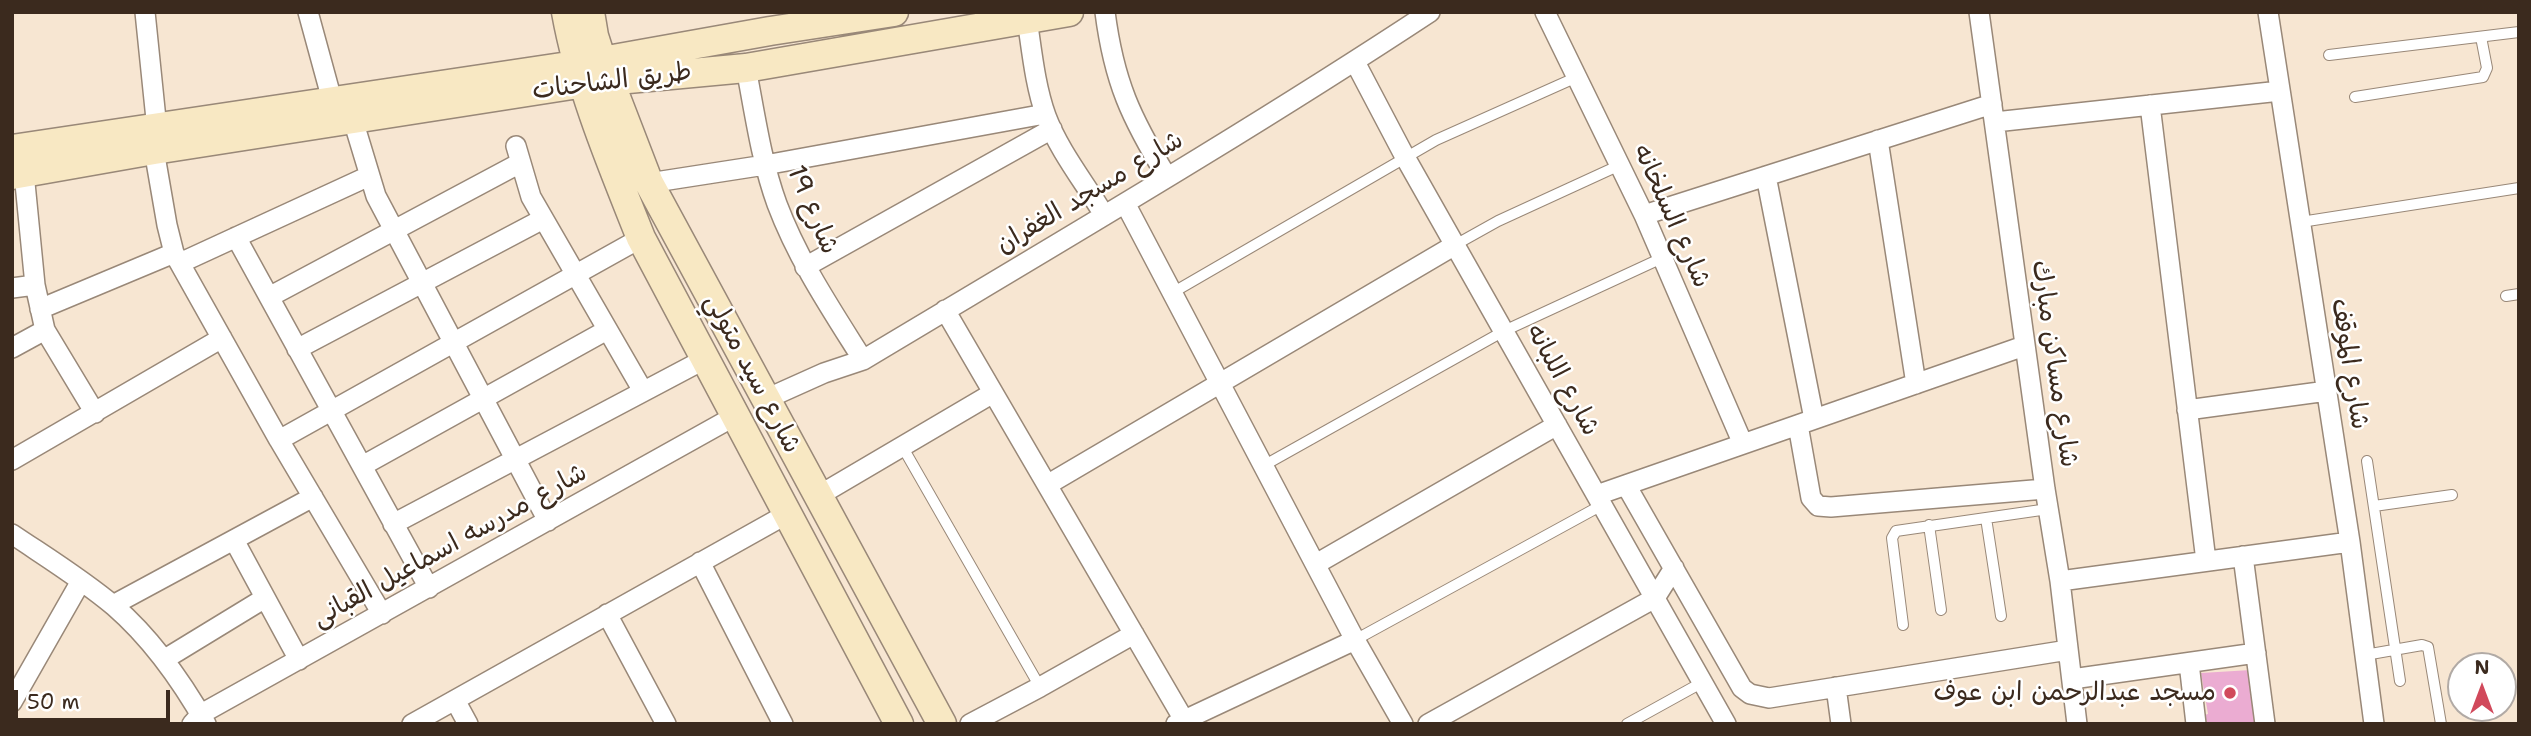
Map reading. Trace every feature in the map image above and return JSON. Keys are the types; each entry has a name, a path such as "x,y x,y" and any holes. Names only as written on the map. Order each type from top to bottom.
{"street":[{"path":"145,12 155,139 167,225 177,258 279,440 382,614"},
{"path":"308,12 341,114 394,230 548,521"},
{"name":"شارع سيد متولي","path":"566,12 649,183 942,724"},
{"name":"شارع سيد متولي","path":"590,12 594,36 594,72 610,159 641,238 899,724"},
{"name":"طريق الشاحنات","path":"16,166 155,139 341,114 594,72 769,22 894,12"},
{"name":"طريق الشاحنات","path":"594,72 746,68 1069,12"},
{"path":"1105,12 1110,50 1122,93 1140,133 1167,177"},
{"name":"شارع مسجد الغفران","path":"766,399 824,373 863,360 1355,62 1430,12"},
{"name":"شارع السلخانه","path":"1545,12 1644,215 1743,444"},
{"name":"شارع مساكن مبارك","path":"1979,12 2024,346 2060,581 2077,724"},
{"name":"شارع الموقف","path":"2268,12 2350,542 2374,724"},
{"path":"1027,19 1036,78 1048,122 1104,215"},
{"name":"شارع اللبانه","path":"1355,62 1405,157 1726,724"},
{"name":"شارع 19","path":"746,68 765,165 778,205 805,267 863,360"},
{"path":"1644,215 1878,140 1993,113 2150,105 2280,91"},
{"path":"2150,105 2206,561"},
{"path":"649,183 1048,122"},
{"path":"805,267 1048,122"},
{"path":"1878,140 1916,384"},
{"path":"269,297 394,230 518,155 531,197 643,391"},
{"path":"16,166 45,330 95,413"},
{"path":"40,309 236,237 369,176"},
{"path":"1766,176 1806,422 1811,498 1818,506 2045,489"},
{"path":"1125,203 1315,564 1404,724"},
{"path":"298,349 543,219"},
{"path":"236,237 429,588"},
{"path":"279,440 641,238"},
{"path":"1047,485 1455,245"},
{"path":"12,288 35,285"},
{"path":"945,310 1134,634 1180,722 1356,640"},
{"path":"12,348 45,330"},
{"path":"362,466 607,330"},
{"path":"12,460 222,338"},
{"path":"1599,500 1626,485 2024,346"},
{"path":"393,524 705,359"},
{"path":"2187,410 2327,391"},
{"path":"818,496 993,393"},
{"name":"شارع مدرسه اسماعيل القبانى","path":"200,721 299,660 735,416"},
{"path":"1315,564 1557,425"},
{"path":"1626,485 1742,688 1750,694 1769,698 2068,650"},
{"path":"113,605 313,497"},
{"path":"412,724 787,514"},
{"path":"12,534 113,605 165,659 200,721"},
{"path":"234,540 299,660"},
{"path":"2060,581 2350,542"},
{"path":"2243,556 2264,724"},
{"path":"700,562 783,724"},
{"path":"1428,724 1655,598 1674,568"},
{"path":"12,702 81,581"},
{"path":"165,659 265,598"},
{"path":"607,614 666,724"},
{"path":"970,724 1134,634"},
{"path":"2072,679 2256,653"},
{"path":"2189,663 2196,724"},
{"path":"1836,687 1841,724"},
{"path":"454,700 468,724"}],"lane":[{"path":"2329,55 2519,32"},
{"path":"2355,97 2483,77 2487,68 2481,37"},
{"path":"1172,292 1436,140 1577,77"},
{"path":"1455,245 1498,220 1620,165"},
{"path":"2301,222 2519,188"},
{"path":"1264,466 1504,331 1662,258"},
{"path":"2506,296 2519,294"},
{"path":"902,446 1040,687"},
{"path":"2367,461 2400,681"},
{"path":"2374,506 2452,495"},
{"path":"1356,640 1599,500"},
{"path":"1903,625 1893,536 1899,529 2048,509"},
{"path":"1986,518 2001,616"},
{"path":"1929,525 1941,610"},
{"path":"2365,655 2422,645 2430,648 2441,724"},
{"path":"1627,724 1703,682"}],"building":[{"name":"مسجد عبدالرحمن ابن عوف","path":"2251,670 2263,724 2208,724 2204,715 2208,714 2201,673"}],"place":[{"name":"مسجد عبدالرحمن ابن عوف","path":"2230,693"}]}
